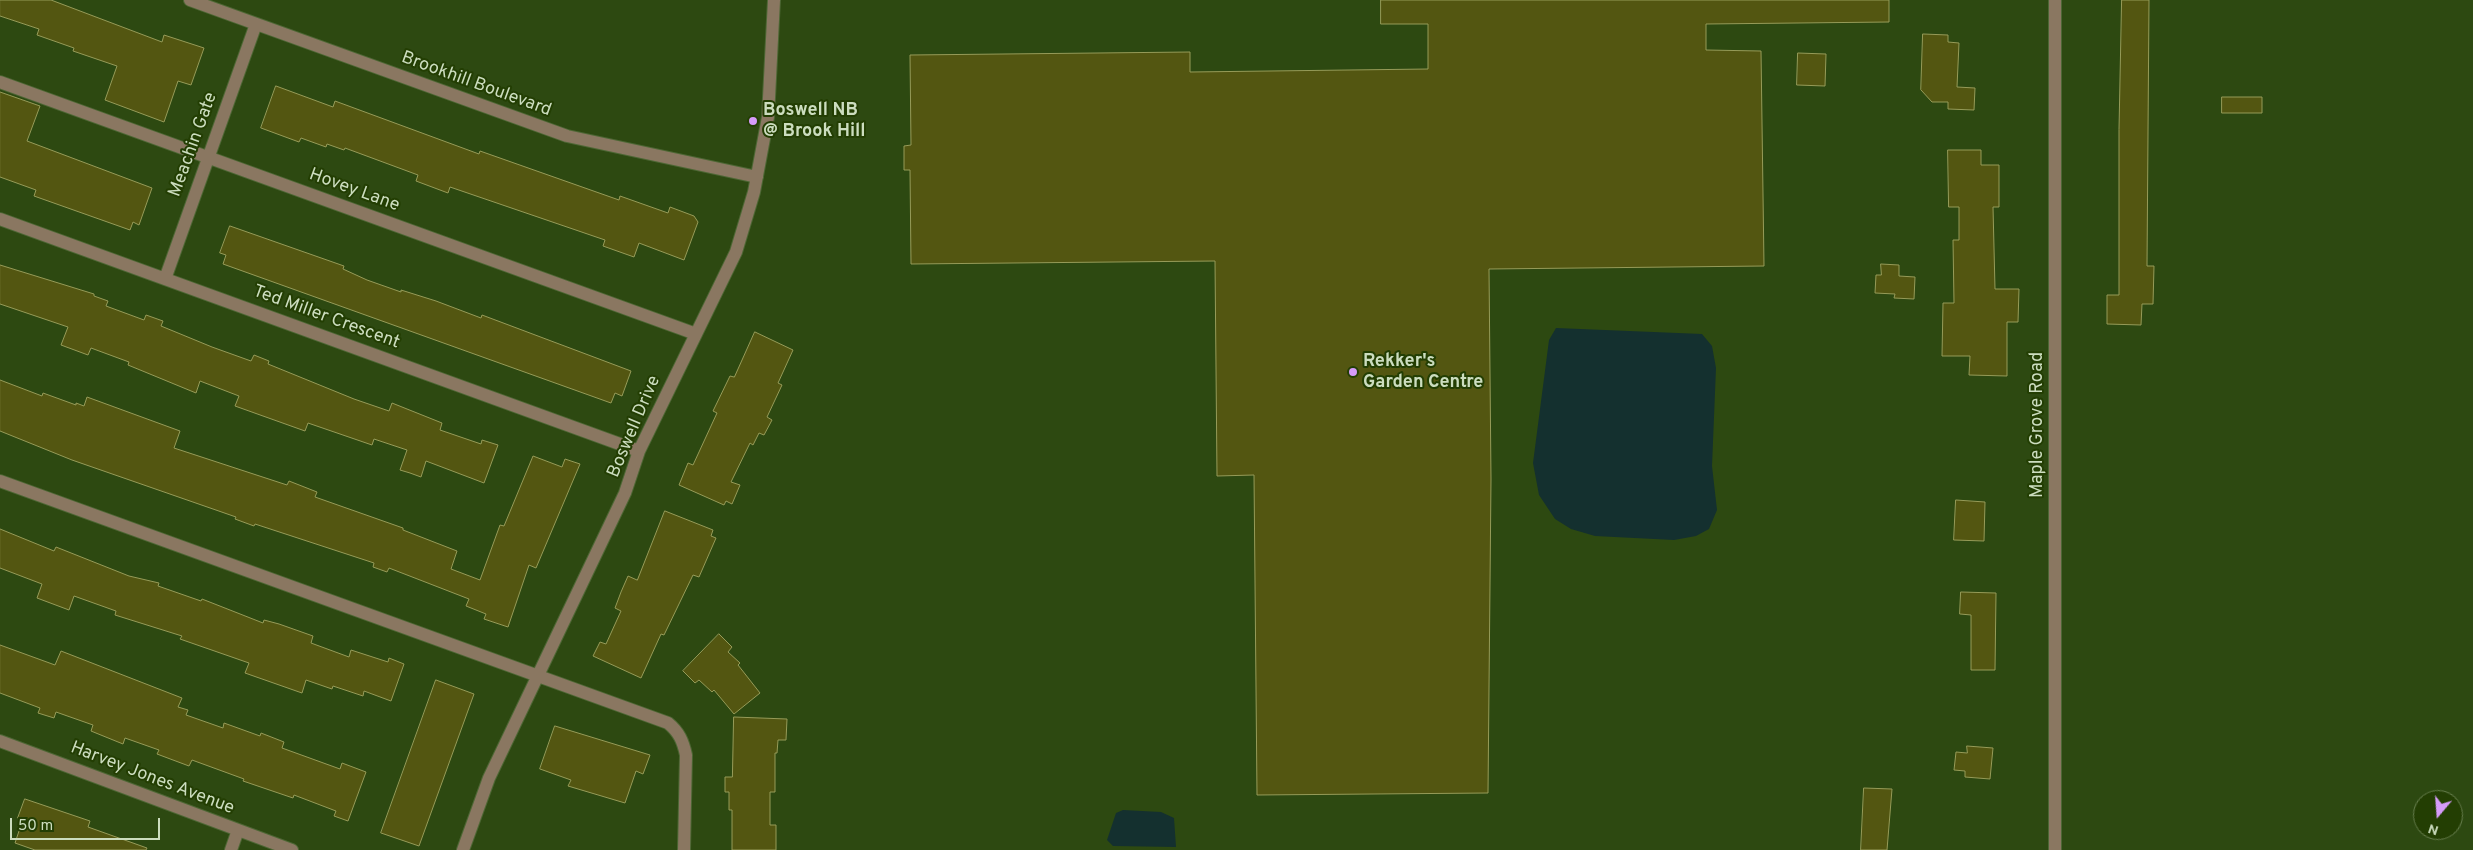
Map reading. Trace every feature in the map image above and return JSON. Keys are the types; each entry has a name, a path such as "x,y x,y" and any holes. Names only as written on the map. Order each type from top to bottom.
{"street":[{"name":"Brookhill Boulevard","path":"190,0 567,136 757,178"},
{"name":"Boswell Drive","path":"463,850 489,778 625,493 639,451 736,252 757,178 768,116 774,0"},
{"name":"Maple Grove Road","path":"2055,0 2055,850"},
{"name":"Meachin Gate","path":"165,279 256,24"},
{"name":"Hovey Lane","path":"0,82 696,334"},
{"name":"Ted Miller Crescent","path":"0,219 639,451"},
{"path":"0,481 668,723 676,730 683,741 686,755 684,850"},
{"name":"Harvey Jones Avenue","path":"0,741 292,850"},
{"path":"231,850 238,830"}],"water":[{"path":"1556,328 1702,334 1712,346 1716,368 1712,466 1717,510 1709,529 1696,536 1674,540 1595,536 1571,529 1555,519 1539,495 1533,463 1549,340"},
{"path":"1123,810 1161,812 1174,818 1176,847 1113,846 1107,840 1116,813"}],"building":[{"path":"0,0 51,0 162,42 164,35 204,48 191,85 178,81 164,122 105,100 117,66 73,51 74,48 37,35 39,29 0,16"},
{"name":"Rekker's Garden Centre","path":"1381,0 1889,0 1889,22 1706,24 1706,50 1761,51 1764,266 1489,269 1491,479 1488,793 1257,795 1254,475 1217,476 1215,261 911,264 910,170 904,170 904,146 911,145 910,55 1190,52 1190,72 1428,69 1428,24 1381,24"},
{"path":"2122,0 2149,0 2147,266 2154,266 2153,304 2142,304 2141,325 2107,324 2107,295 2119,295 2119,130"},
{"path":"1923,34 1948,35 1948,42 1959,43 1957,87 1975,88 1974,110 1948,109 1948,102 1932,102 1921,90"},
{"path":"1798,53 1826,54 1825,86 1797,85"},
{"path":"276,86 333,107 335,101 479,154 480,151 619,200 620,196 668,213 670,207 694,216 698,222 684,260 639,243 634,257 603,246 605,240 450,187 448,193 416,181 418,175 345,148 344,150 327,144 326,147 301,138 299,142 261,128"},
{"path":"0,92 40,106 27,141 152,188 139,225 133,222 130,230 34,196 36,190 0,177"},
{"path":"2222,97 2262,97 2262,113 2222,113"},
{"path":"1948,150 1981,150 1981,165 1999,165 1999,207 1993,207 1995,289 2019,289 2018,322 2007,322 2007,376 1969,375 1970,356 1942,356 1943,303 1954,303 1953,240 1959,240 1959,207 1949,207"},
{"path":"230,226 344,266 343,269 367,280 401,292 401,290 436,301 481,318 482,315 631,371 622,396 615,393 611,403 223,264 226,255 220,253"},
{"path":"1881,264 1899,265 1899,276 1915,277 1914,299 1894,298 1895,294 1875,293 1876,275 1881,275"},
{"path":"0,265 94,294 94,296 108,301 106,306 144,320 146,315 163,321 161,326 251,361 254,355 269,361 268,364 354,399 389,411 392,403 442,423 440,430 481,444 482,440 498,445 484,483 426,461 421,477 400,470 407,450 374,439 372,445 308,423 305,431 235,406 239,396 200,381 196,393 128,365 129,362 91,348 88,355 61,345 68,327 0,304"},
{"path":"755,332 793,350 778,383 782,385 767,417 772,420 764,435 759,433 753,445 750,443 731,482 740,485 732,504 726,501 724,505 679,485 688,463 693,465 717,413 713,411 730,376 734,377"},
{"path":"0,380 42,396 43,393 76,405 76,403 84,406 87,397 180,431 174,448 287,485 289,481 317,492 315,497 403,528 403,530 457,551 451,569 480,580 500,525 504,526 533,456 562,467 565,459 580,464 536,568 529,565 508,627 484,619 486,614 466,606 469,599 389,568 387,572 373,567 374,563 255,524 254,526 235,519 236,517 72,460 0,431"},
{"path":"1956,500 1985,502 1984,541 1954,540"},
{"path":"665,511 713,530 711,536 716,538 699,577 693,575 664,635 661,634 641,678 593,656 600,642 606,644 621,611 615,608 628,576 637,580"},
{"path":"0,529 54,551 56,547 129,576 159,583 158,586 201,601 202,599 263,623 264,620 313,636 311,643 349,657 351,650 388,662 389,658 404,664 391,701 364,691 363,696 333,686 332,689 306,680 302,693 245,673 249,663 180,639 182,636 115,615 116,611 74,596 69,610 37,598 42,584 0,568"},
{"path":"1961,592 1996,593 1995,670 1971,670 1971,615 1960,614"},
{"path":"719,634 732,647 728,652 740,663 738,665 760,693 734,714 714,690 712,692 699,680 695,683 683,671"},
{"path":"0,645 55,665 61,651 182,698 178,707 188,710 186,715 223,728 224,723 260,736 261,733 284,742 282,748 340,769 342,763 366,772 348,821 334,816 336,811 294,795 293,798 243,781 244,779 192,760 189,766 157,754 159,750 125,738 123,744 91,731 93,725 56,712 54,718 38,713 40,708 0,693"},
{"path":"436,680 474,694 419,846 381,833"},
{"path":"734,717 787,719 786,740 778,740 777,753 775,753 775,792 770,792 770,825 776,825 776,850 732,850 732,810 729,810 729,792 725,792 725,777 732,777"},
{"path":"555,726 650,755 643,774 636,771 625,803 568,786 571,780 540,769"},
{"path":"1967,746 1993,748 1990,779 1965,777 1965,771 1954,770 1956,752 1967,753"},
{"path":"1864,788 1892,789 1887,850 1861,850"},
{"path":"25,799 90,821 88,827 147,848 146,850 35,850 15,843 23,819 18,818"}],"place":[{"name":"Boswell NB @ Brook Hill","path":"753,121"},
{"name":"Rekker's Garden Centre","path":"1353,372"}]}
